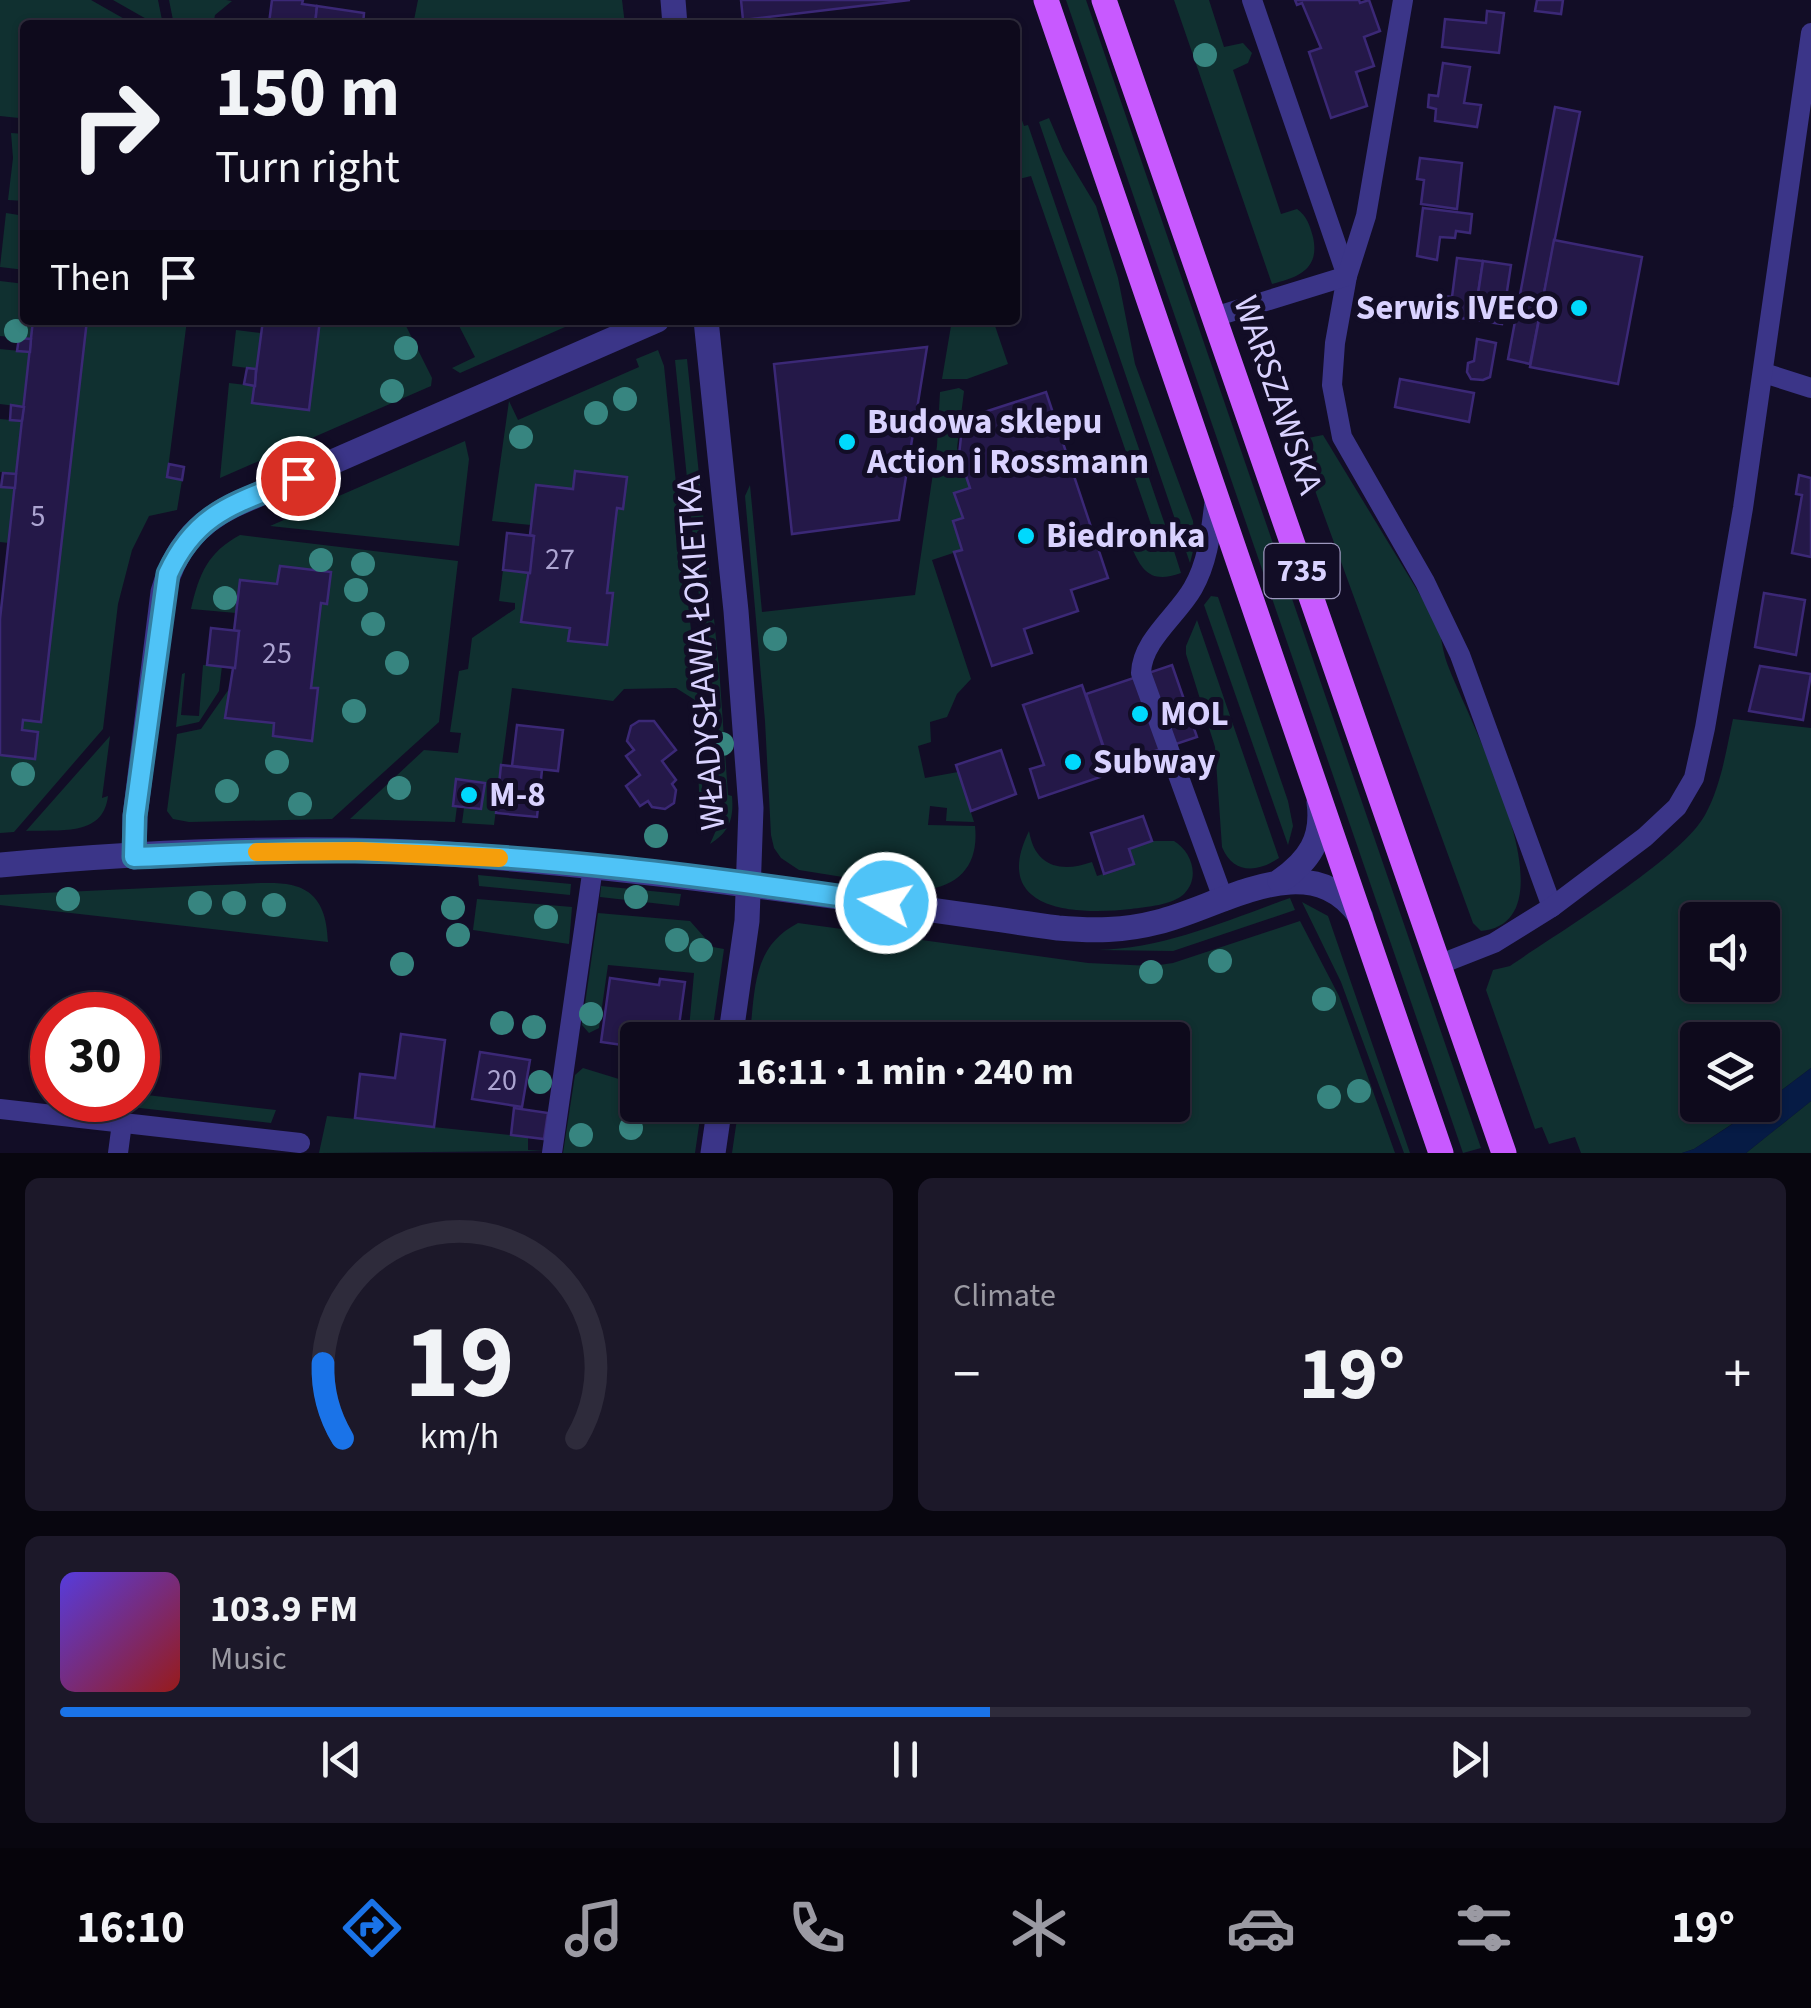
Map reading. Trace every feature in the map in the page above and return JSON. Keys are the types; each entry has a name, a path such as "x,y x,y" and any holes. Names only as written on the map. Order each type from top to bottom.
{"main road":[{"name":"735","path":"1046,0 1440,1153"},
{"name":"WARSZAWSKA","path":"1104,0 1502,1148"}],"street":[{"path":"134,857 135,816 163,592 174,562 191,534 234,505 646,325"},
{"name":"WŁADYSŁAWA ŁOKIETKA","path":"706,325 743,696 750,808 750,883 732,1022"},
{"path":"1280,881 1297,870 1316,844 1320,814 1317,793"},
{"path":"0,865 358,851 594,866 750,883 1085,930 1132,928 1293,879 1320,883 1343,896 1361,917"},
{"path":"713,1153 718,1122"}],"lane":[{"path":"1252,0 1347,276"},
{"path":"1403,0 1366,216 1347,276 1332,385 1342,437 1425,582 1460,655 1552,907"},
{"path":"1438,966 1494,942 1552,907 1646,837 1678,808 1694,778 1706,728 1764,373 1811,33"},
{"path":"1214,318 1347,276"},
{"path":"1764,373 1811,388"},
{"path":"1216,494 1206,560 1192,589 1141,664 1143,684 1224,901"},
{"path":"552,1153 594,866"},
{"path":"0,1109 300,1144"},
{"path":"118,1153 122,1123"}],"green space":[{"path":"0,0 91,0 126,20 20,20 19,118 0,116"},
{"path":"113,0 158,0 162,20 148,20"},
{"path":"169,0 232,1 214,20 173,20"},
{"path":"418,0 622,0 624,20 414,20"},
{"path":"1066,0 1086,0 1481,1148 1463,1153"},
{"path":"1174,0 1209,0 1224,47 1243,43 1252,53 1248,63 1233,70 1281,214 1297,209 1306,218 1313,237 1310,264 1291,278 1272,284"},
{"path":"1020,114 1024,126 1028,125 1181,573 1163,577 1150,574 1132,548 1156,539 1031,176 1020,179"},
{"path":"1049,118 1063,151 1096,206 1118,278 1135,364 1193,521 1195,543 1190,563 1039,122"},
{"path":"11,133 20,134 20,201 8,200 13,158"},
{"path":"6,213 20,215 20,269 0,267"},
{"path":"0,281 20,283 20,325 32,325 31,339 0,336"},
{"path":"86,325 186,325 167,477 182,480 177,510 149,516 132,550 118,604 103,729 14,832 0,833 0,755 22,730 23,720 41,722"},
{"path":"319,325 406,325 432,378 431,386 220,478 229,383 255,386 253,403 308,410"},
{"path":"459,325 570,325 460,373 452,368 475,357"},
{"path":"951,325 995,325 1008,364 967,379 942,379"},
{"path":"236,330 261,333 256,369 232,366"},
{"path":"0,349 30,352 24,407 0,404"},
{"path":"658,350 664,366 698,699 703,804 700,813 695,700 676,688 624,689 613,701 512,688 494,825 462,823 464,808 481,809 485,783 457,779 455,822 350,819 424,750 458,753 461,733 450,732 459,671 468,669 472,638 515,609 515,603 499,601 503,570 527,573 522,622 570,628 569,641 607,645 613,594 607,593 617,508 622,509 626,477 576,471 573,489 536,486 531,525 492,521 509,401 518,420 639,367 636,359"},
{"path":"687,359 719,667 728,795 732,796 726,830 710,844 718,826 713,734 675,360"},
{"path":"959,388 964,391 957,448 970,488 955,493 963,518 953,522 962,550 932,560 971,679 957,694 947,717 930,722 931,742 918,746 925,778 958,772 974,822 946,821 947,808 930,806 928,825 975,826 974,851 957,878 924,890 799,870 781,858 771,835 745,496 750,485 762,612 915,595 937,446 940,392"},
{"path":"0,419 22,421 16,474 0,472"},
{"path":"1323,435 1439,626 1445,657 1506,807 1518,852 1520,890 1509,918 1481,931 1473,923 1298,440"},
{"path":"465,441 469,459 459,546 270,526"},
{"path":"0,487 15,488 9,543 0,542"},
{"path":"240,535 458,561 439,722 332,819 189,822 173,819 167,811 177,734 201,729 229,689 226,718 274,723 273,736 311,688 321,603 328,603 331,572 277,584 240,580 236,613 191,609 206,565"},
{"path":"1211,596 1218,597 1288,801 1293,826 1288,845 1204,605"},
{"path":"1197,620 1279,858 1254,868 1232,862 1222,847 1215,747 1186,654"},
{"path":"203,665 222,666 219,691 199,722 176,727 182,674 185,673 181,715 199,716"},
{"path":"1733,719 1811,728 1811,1068 1780,1091 1780,1022 1680,1022 1680,1122 1735,1122 1682,1153 1581,1153 1575,1137 1549,1144 1542,1127 1535,1129 1486,990 1493,970 1510,966 1671,853 1705,815 1722,768"},
{"path":"110,736 102,798 108,796 98,819 77,829 26,831"},
{"path":"1029,831 1043,860 1060,867 1092,862 1097,876 1134,864 1129,849 1152,841 1174,841 1189,858 1192,880 1179,898 1152,906 1087,911 1045,903 1030,893 1021,878 1020,858"},
{"path":"478,875 571,884 570,895 479,886"},
{"path":"275,883 306,891 317,901 325,918 328,942 0,905 0,895"},
{"path":"601,886 681,894 679,906 600,897"},
{"path":"1290,898 1295,910 1173,951 1097,950 1171,939"},
{"path":"477,899 572,907 569,944 473,930"},
{"path":"1302,902 1328,916 1410,1153 1404,1153 1341,982"},
{"path":"598,913 690,921 713,947 724,949 714,1022 690,1022 694,973 608,965 599,1028 589,1033 582,1025"},
{"path":"1300,921 1339,996 1395,1153 732,1153 737,1122 1190,1122 1190,1022 751,1022 763,958 782,933 798,923 1088,963 1173,963"},
{"path":"583,1068 620,1079 620,1122 700,1122 695,1153 563,1153 575,1075"},
{"path":"160,1097 276,1110 271,1123 160,1110"},
{"path":"1811,1101 1811,1153 1746,1153"},
{"path":"327,1116 528,1137 528,1150 544,1151 319,1153"}],"water":[{"path":"1811,1068 1811,1101 1746,1153 1682,1153 1736,1122 1780,1122 1780,1091"}],"building":[{"path":"272,0 303,0 302,4 317,6 316,20 269,20"},
{"path":"741,0 910,0 743,20"},
{"path":"1295,0 1369,0 1380,31 1364,37 1374,66 1356,72 1367,106 1331,118 1309,52 1321,48 1302,3 1297,5"},
{"path":"1537,0 1563,0 1561,14 1535,11"},
{"path":"317,6 364,13 363,20 316,20"},
{"path":"1487,11 1504,13 1499,53 1442,47 1445,19 1486,23"},
{"path":"1443,63 1470,67 1464,103 1481,105 1477,127 1435,121 1436,109 1428,107 1429,95 1438,96"},
{"path":"1555,107 1580,112 1530,364 1508,359"},
{"path":"1420,158 1462,163 1457,209 1421,204 1424,180 1417,179"},
{"path":"1423,208 1472,214 1470,233 1456,231 1455,238 1440,237 1437,260 1417,256"},
{"path":"1554,240 1642,257 1618,384 1530,367"},
{"path":"1457,258 1483,261 1474,320 1433,314 1435,295 1452,297"},
{"path":"1483,261 1511,265 1502,324 1474,320"},
{"path":"32,325 86,325 41,722 23,720 22,730 38,732 35,759 0,755 0,619"},
{"path":"262,325 319,325 309,410 252,403"},
{"path":"19,338 31,339 30,352 17,351"},
{"path":"1477,339 1496,343 1490,377 1483,380 1471,379 1467,372 1468,363 1474,361"},
{"name":"Budowa sklepu Action i Rossmann","path":"927,347 899,520 792,534 774,364"},
{"path":"247,368 256,369 255,386 244,384"},
{"path":"1400,379 1474,393 1469,422 1395,407"},
{"name":"Biedronka","path":"1046,392 1108,578 1071,590 1078,611 1024,629 1032,653 992,666 954,552 962,550 953,521 963,518 954,493 970,488 959,455 963,419"},
{"path":"11,405 24,407 22,421 10,420"},
{"path":"169,464 184,467 182,480 167,477"},
{"path":"575,471 627,477 623,509 617,508 607,593 613,593 607,645 568,641 570,628 521,622 534,536 530,535 536,485 573,489"},
{"path":"3,473 16,474 15,488 1,487"},
{"path":"1799,475 1811,478 1811,557 1792,553 1802,495 1796,494"},
{"path":"507,533 534,536 530,573 503,570"},
{"path":"280,566 331,572 327,604 321,603 311,688 318,688 312,741 273,736 274,723 225,718 239,631 234,631 240,580 277,584"},
{"path":"1764,593 1805,600 1796,655 1755,647"},
{"path":"211,628 239,631 235,668 207,665"},
{"path":"1172,665 1197,737 1110,766 1086,694"},
{"path":"1760,666 1811,674 1803,720 1749,711"},
{"path":"1082,685 1112,773 1039,798 1030,769 1044,765 1023,705"},
{"path":"639,721 654,721 676,750 662,761 676,780 672,784 676,790 674,803 665,809 652,807 648,801 640,806 626,786 640,775 626,756 634,750 627,741 631,726"},
{"path":"517,725 563,730 558,771 512,766"},
{"path":"1001,750 1016,794 971,811 956,765"},
{"path":"501,765 542,770 537,817 496,813"},
{"name":"M-8","path":"456,779 485,783 481,809 453,806"},
{"path":"1143,816 1152,841 1129,849 1134,864 1104,874 1091,833"},
{"path":"610,978 659,985 660,979 685,982 679,1022 620,1022 620,1045 601,1042"},
{"path":"401,1034 445,1040 434,1127 355,1118 360,1074 395,1078"},
{"path":"480,1052 530,1060 522,1107 472,1099"},
{"path":"514,1108 548,1113 544,1139 511,1135"}],"slow traffic":[{"path":"257,852 358,851 499,858"}],"place":[{"name":"Serwis IVECO","path":"1579,308"},
{"name":"Budowa sklepu Action i Rossmann","path":"847,442"},
{"name":"Biedronka","path":"1026,536"},
{"name":"MOL","path":"1140,714"},
{"name":"Subway","path":"1073,762"},
{"name":"M-8","path":"469,795"}],"route":[{"path":"298,478 202,523 181,548 168,574 135,816 134,857 358,851 460,855 695,876 886,903"}]}
